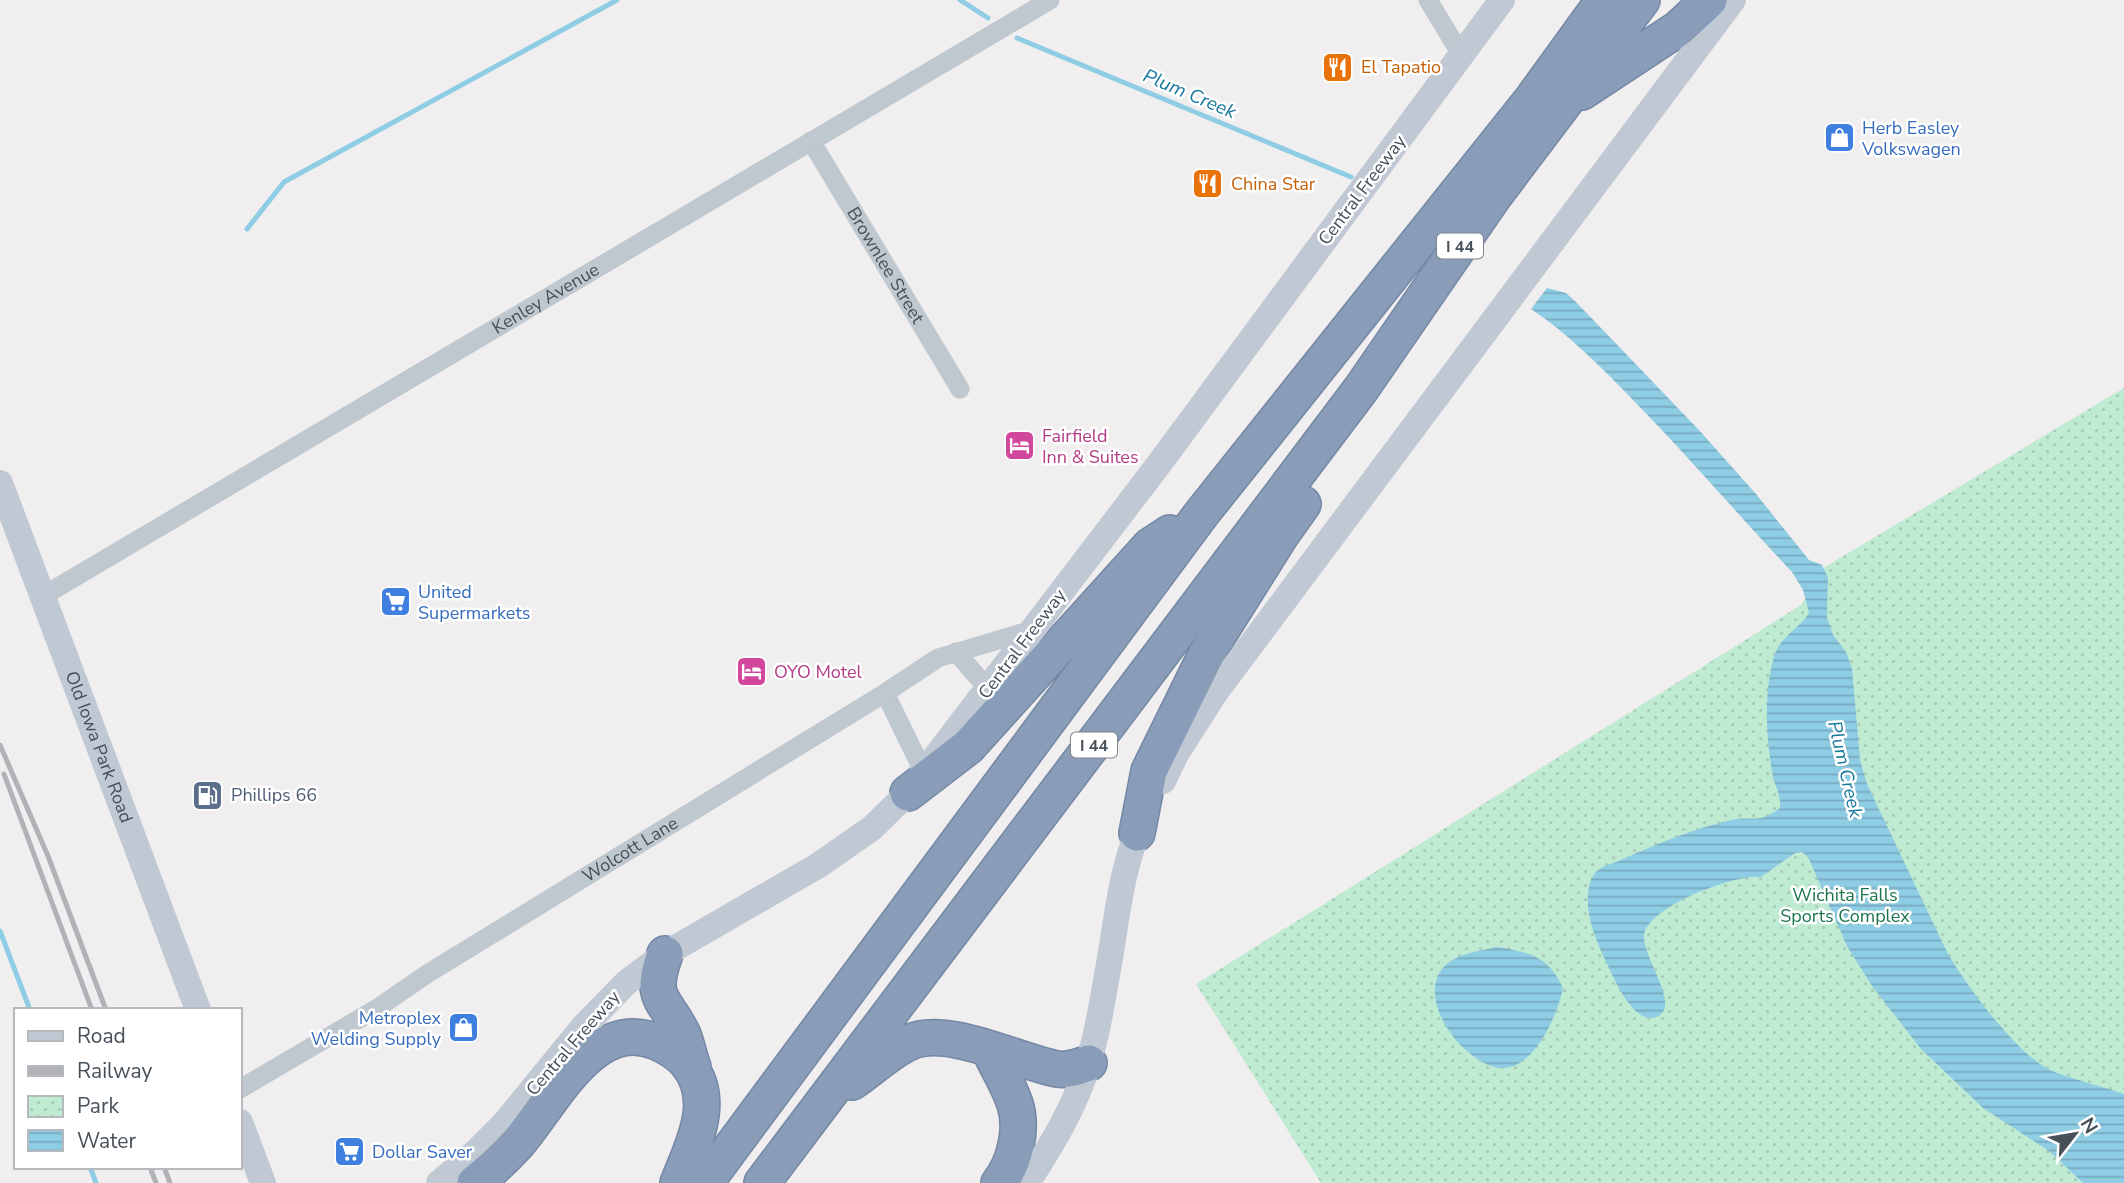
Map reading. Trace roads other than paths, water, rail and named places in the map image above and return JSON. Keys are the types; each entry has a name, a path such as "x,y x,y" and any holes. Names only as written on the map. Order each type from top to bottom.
{"highway":[{"path":"1547,102 1575,0"},
{"name":"I 44","path":"762,1183 1361,389 1494,196 1604,0"},
{"name":"I 44","path":"705,1183 1202,513 1547,102 1642,0"},
{"path":"1547,102 1679,28 1709,0"},
{"path":"1137,833 1149,771 1207,653 1280,535 1326,472 1361,389"},
{"path":"916,783 968,747 1150,546 1202,513"},
{"path":"665,954 657,975 658,994 683,1035 701,1093 703,1113 678,1183"},
{"path":"826,1100 911,1041 939,1038 989,1049 1059,1070 1073,1069 1088,1063"},
{"path":"475,1183 517,1143 580,1062 616,1039 648,1039 664,1046 680,1056 696,1078"},
{"path":"989,1049 1015,1105 1018,1133 1011,1161 999,1183"}],"main road":[{"name":"Central Freeway","path":"439,1183 504,1125 546,1070 627,982 665,954 819,865 872,828 916,783 1159,464 1502,0"},
{"path":"1027,1183 1051,1147 1075,1098 1088,1063 1120,900 1137,833 1176,754 1215,693 1732,0"},
{"name":"Old Iowa Park Road","path":"0,483 197,1008"},
{"path":"242,1128 262,1183"}],"street":[{"name":"Kenley Avenue","path":"43,596 1050,0"},
{"path":"1428,0 1462,56"},
{"name":"Brownlee Street","path":"811,141 960,389"},
{"name":"Wolcott Lane","path":"242,1088 376,1009 427,974 886,693 939,657 1032,630"},
{"path":"956,652 988,689"},
{"path":"886,693 916,783"}],"water":[{"path":"1547,288 1566,293 1576,302 1698,429 1756,494 1809,560 1822,565 1828,577 1827,617 1833,635 1846,652 1852,668 1860,760 1867,784 1946,950 1965,981 1993,1017 2038,1063 2052,1071 2124,1094 2124,1183 2083,1183 2049,1151 1983,1108 1921,1049 1872,986 1847,946 1808,857 1802,852 1795,853 1761,877 1749,877 1713,887 1659,914 1644,936 1663,990 1664,1008 1660,1015 1647,1018 1633,1008 1623,994 1603,956 1591,924 1588,891 1591,879 1596,871 1602,868 1675,837 1731,820 1761,818 1780,808 1769,747 1767,715 1771,668 1778,647 1809,613 1803,590 1792,572 1598,365 1573,341 1531,309"},
{"path":"1498,947 1529,954 1545,963 1563,988 1550,1025 1534,1050 1513,1066 1501,1068 1474,1057 1450,1032 1441,1017 1435,986 1440,972 1451,961 1466,954"}],"waterway":[{"path":"247,229 284,182 617,0"},
{"name":"Plum Creek","path":"960,0 988,18"},
{"name":"Plum Creek","path":"1017,38 1351,177"},
{"path":"0,931 29,1008"},
{"path":"91,1169 96,1183"}],"railway":[{"path":"0,745 48,856 105,1008"},
{"path":"4,774 91,1008"},
{"path":"151,1169 156,1183"},
{"path":"165,1169 170,1183"}],"place":[{"name":"El Tapatio","path":"1338,67"},
{"name":"Herb Easley Volkswagen","path":"1839,138"},
{"name":"China Star","path":"1208,184"},
{"name":"Fairfield Inn & Suites","path":"1019,446"},
{"name":"United Supermarkets","path":"395,602"},
{"name":"OYO Motel","path":"751,672"},
{"name":"Phillips 66","path":"208,795"},
{"name":"Metroplex Welding Supply","path":"464,1028"},
{"name":"Dollar Saver","path":"349,1152"}],"park label":[{"name":"Wichita Falls Sports Complex","path":"1845,905"}]}
